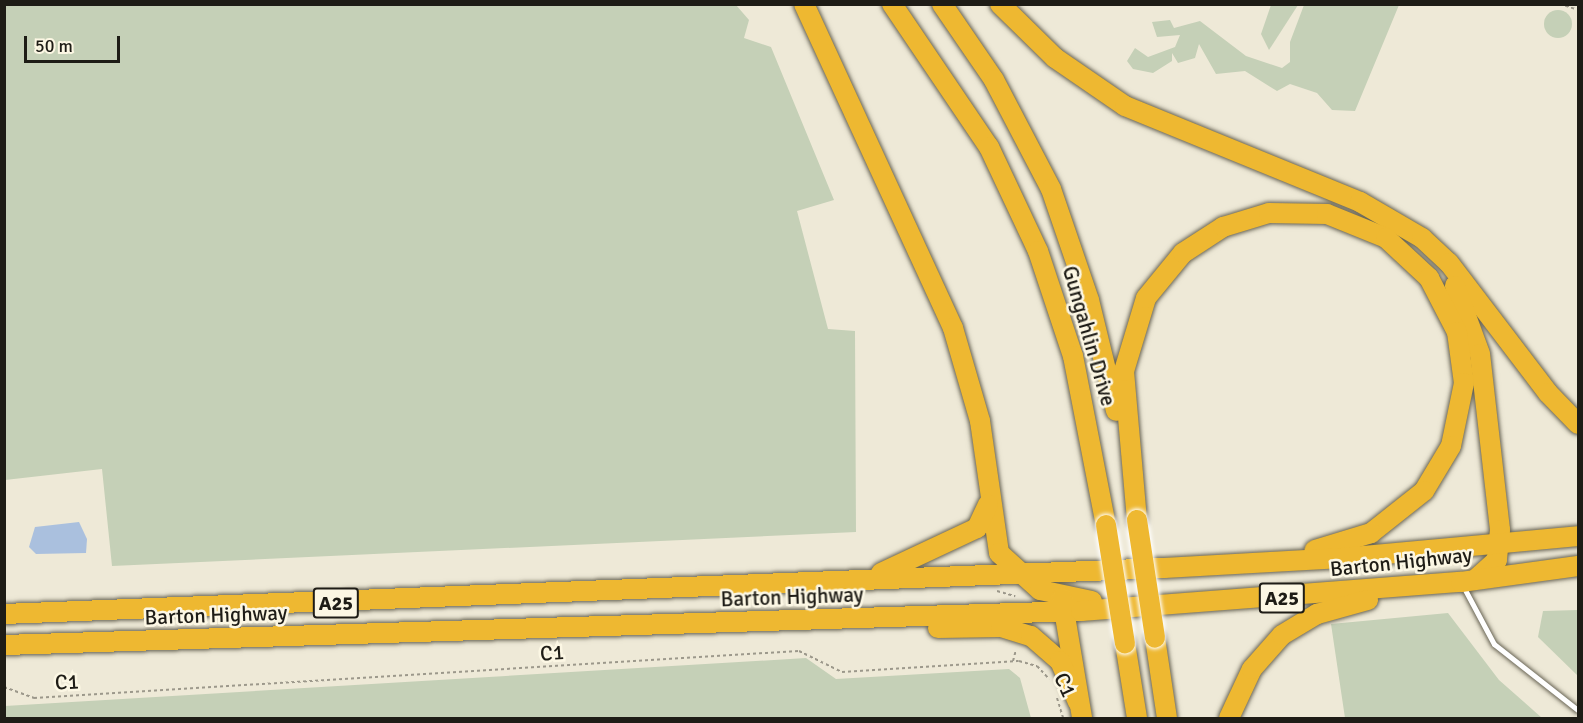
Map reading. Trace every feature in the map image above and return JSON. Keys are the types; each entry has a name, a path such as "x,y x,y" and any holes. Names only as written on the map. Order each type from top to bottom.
{"highway":[{"path":"804,4 953,328 980,421 995,541 1018,574 1062,604"},
{"name":"Gungahlin Drive","path":"892,4 984,138 1038,251 1073,356 1106,525 1137,718"},
{"name":"Gungahlin Drive","path":"942,4 994,80 1051,189 1103,348 1137,520 1167,718"},
{"path":"1000,4 1054,58 1125,106 1360,202 1407,227 1449,263 1578,424"},
{"path":"1137,520 1125,358 1146,297 1183,253 1238,221 1311,212 1375,231 1423,270 1451,315 1464,375 1457,431 1424,491 1386,524 1342,544 1210,556 1164,568"},
{"path":"1407,227 1454,285 1474,327 1487,400 1501,545 1489,572 1465,581"},
{"path":"862,580 977,528 985,516 989,489"},
{"name":"Barton Highway","path":"8,614 1164,568 1501,545 1578,536"},
{"name":"Barton Highway","path":"9,645 563,630 1029,612 1062,604 1145,607 1465,581 1578,566"},
{"path":"1080,710 1062,604 1070,583 1091,571"},
{"path":"1229,718 1251,669 1291,629 1317,614 1419,585"},
{"path":"563,630 1001,627 1025,633 1058,658 1080,710"}],"lane":[{"path":"1465,581 1494,644 1578,710"}],"path":[{"path":"1560,4 1578,10"},
{"path":"983,575 987,588 1026,599 1029,612"},
{"path":"1013,661 1025,633"},
{"name":"C1","path":"4,687 34,698 799,651 848,673 1013,661 1033,664 1046,675 1063,718"}],"green space":[{"path":"4,5 736,5 749,20 744,38 771,47 834,200 797,211 828,329 855,331 856,532 112,566 102,469 5,480"},
{"path":"1271,5 1298,5 1269,50 1261,34"},
{"path":"1304,5 1399,5 1355,111 1332,110 1317,93 1290,84 1277,91 1245,71 1216,74 1199,44 1195,58 1178,63 1172,53 1172,61 1153,73 1133,69 1127,61 1135,48 1148,57 1175,47 1180,35 1157,37 1152,22 1170,20 1174,28 1200,21 1246,56 1282,68 1290,62 1290,42"},
{"path":"1558,10 1568,14 1572,24 1568,34 1558,38 1548,34 1544,24 1548,14"},
{"path":"1578,610 1578,676 1538,637 1543,611"},
{"path":"1448,613 1499,680 1542,718 1345,718 1331,624"},
{"path":"806,658 836,679 1009,669 1020,678 1031,718 5,718 5,706"}],"water":[{"path":"79,522 87,539 86,553 36,554 29,547 35,527"}]}
